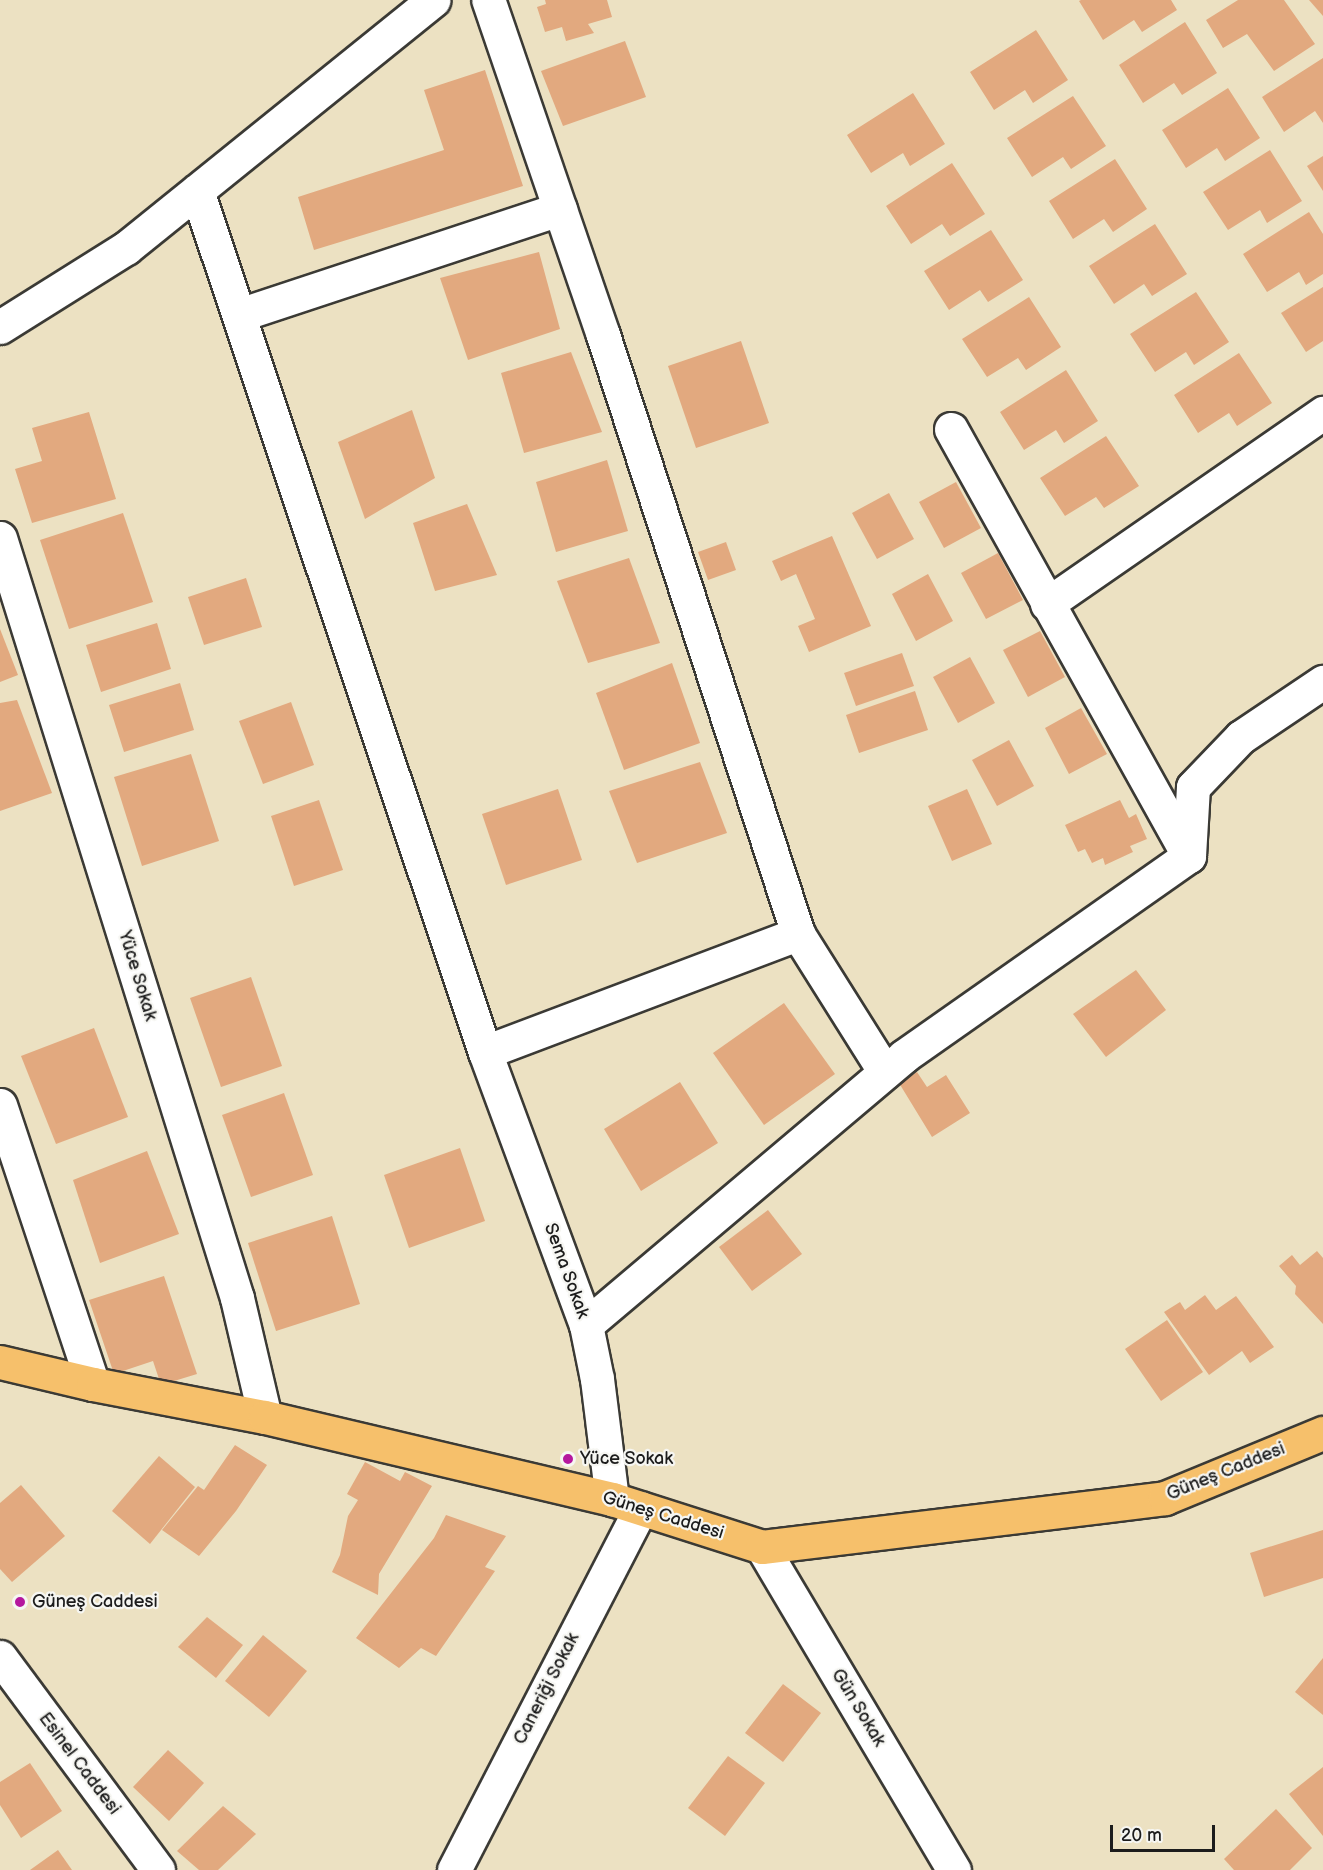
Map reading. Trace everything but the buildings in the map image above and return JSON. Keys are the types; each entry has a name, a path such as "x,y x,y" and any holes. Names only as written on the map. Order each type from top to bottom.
{"main road":[{"name":"Güneş Caddesi","path":"0,1362 93,1384 265,1417 626,1503 762,1547 1165,1498 1323,1433"}],"street":[{"path":"0,327 126,248 433,0"},
{"path":"488,0 560,209 798,934 885,1072"},
{"name":"Sema Sokak","path":"197,190 485,1052 586,1325 626,1503"},
{"path":"239,315 560,209"},
{"path":"1047,604 1323,413"},
{"path":"951,429 1189,855"},
{"name":"Yüce Sokak","path":"0,537 237,1298 265,1417"},
{"path":"1189,855 1193,787 1241,736 1323,682"},
{"path":"586,1325 904,1056 1189,855"},
{"path":"485,1052 798,934"},
{"path":"0,1105 93,1384"},
{"name":"Caneriği Sokak","path":"454,1870 626,1503"},
{"name":"Gün Sokak","path":"762,1547 954,1870"},
{"name":"Esinel Caddesi","path":"3,1668 158,1870"}],"place":[{"name":"Yüce Sokak","path":"568,1459"},
{"name":"Güneş Caddesi","path":"20,1602"}]}
